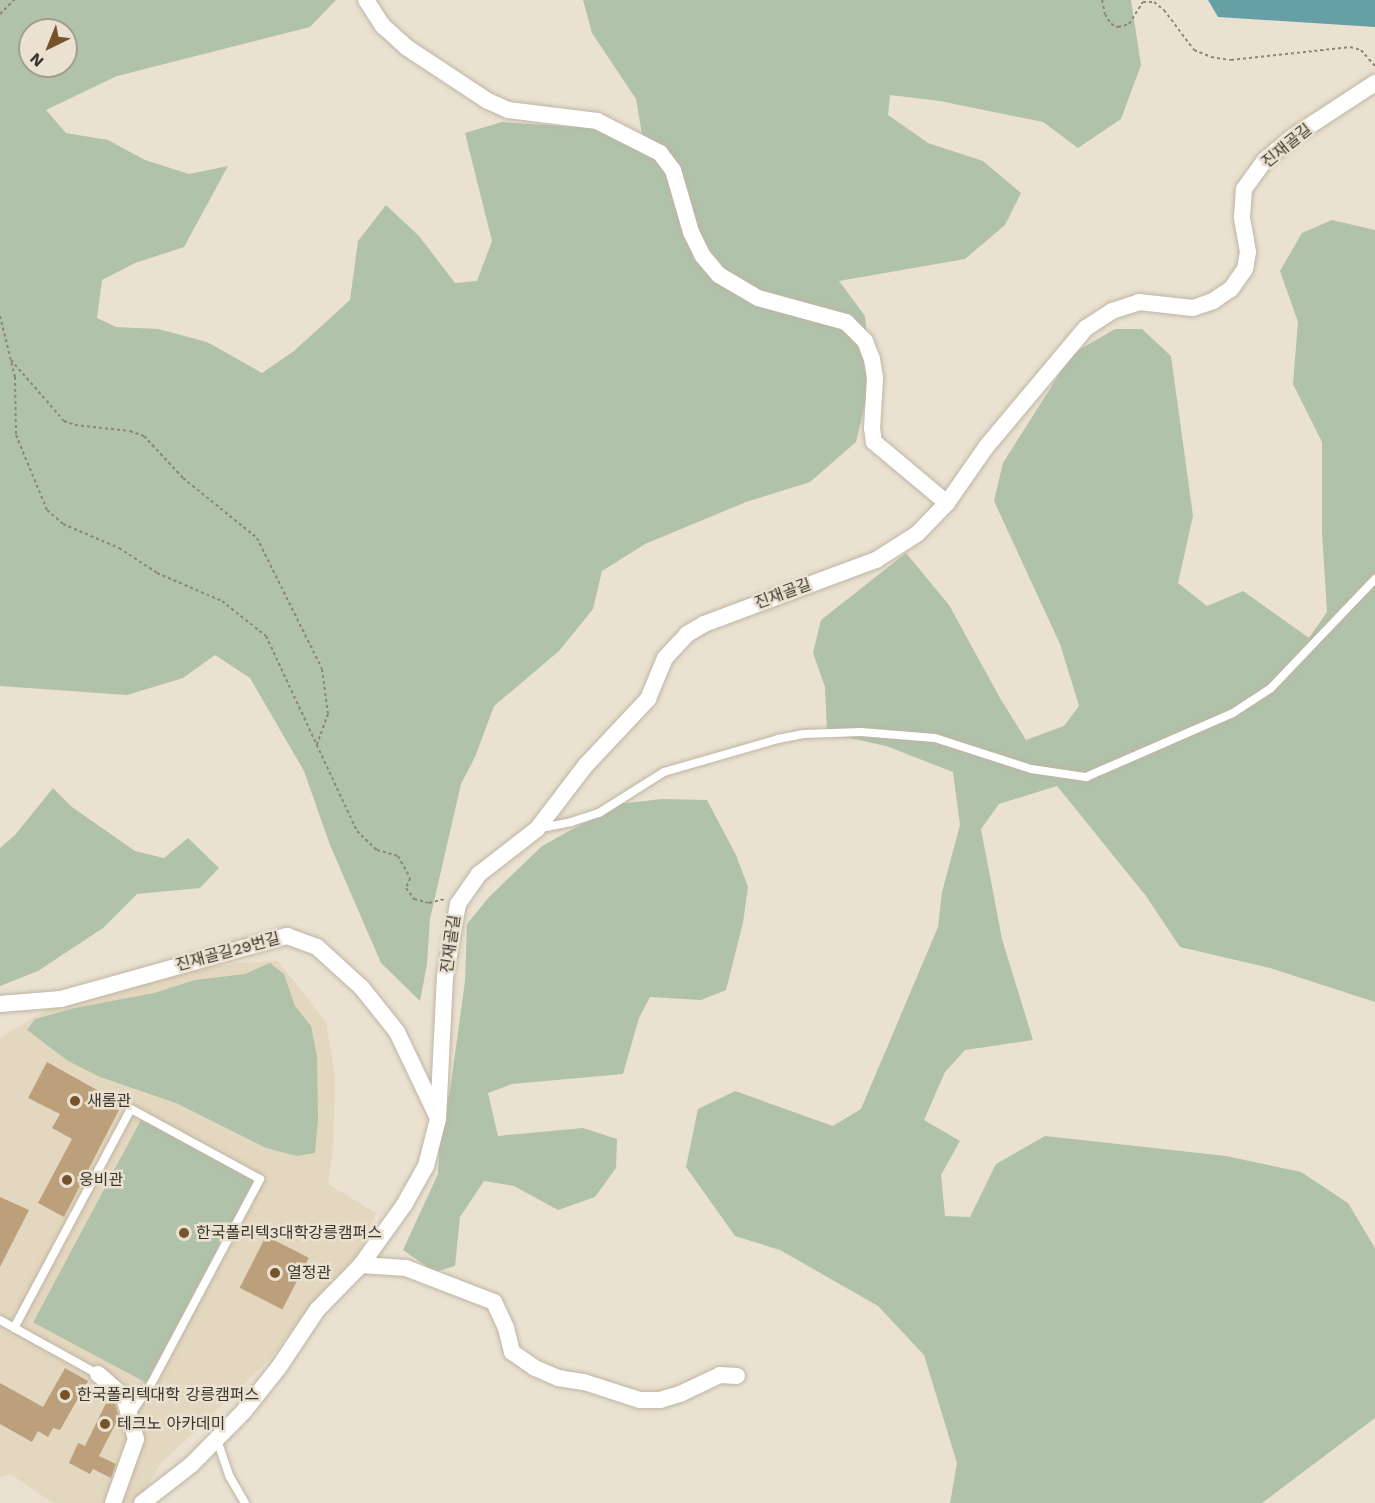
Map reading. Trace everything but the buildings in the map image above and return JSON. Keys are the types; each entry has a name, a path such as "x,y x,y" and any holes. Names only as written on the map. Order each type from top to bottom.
{"street":[{"path":"366,0 383,26 406,47 488,101 508,110 597,121 660,153 673,170 691,232 702,255 719,275 758,298 846,322 864,341 872,359 875,378 872,428 874,442 947,503"},
{"name":"진재골길","path":"142,1503 191,1465 244,1411 279,1367 317,1310 361,1265 404,1205 426,1166 438,1119 446,977 458,904 479,874 537,829 586,765 648,699 664,658 687,634 704,624 876,560 917,534 947,503 986,447 1086,328 1112,311 1139,302 1193,308 1213,301 1231,289 1245,269 1248,252 1242,217 1244,189 1257,170 1264,161 1294,136 1375,83"},
{"name":"진재골길29번길","path":"0,1004 61,999 286,936 317,947 362,988 397,1032 438,1119"},
{"path":"361,1265 406,1268 495,1302 512,1352 535,1368 558,1378 584,1382 640,1400 660,1400 681,1394 720,1375 737,1376"},
{"path":"98,1374 124,1397 136,1439 113,1503"}],"lane":[{"path":"537,829 599,813 664,772 767,742 804,734 861,732 935,738 1031,769 1086,777 1233,713 1271,688 1375,579"},
{"path":"14,1328 131,1109 260,1179 150,1386 129,1415"},
{"path":"0,1320 98,1374"},
{"path":"217,1439 230,1477 245,1503"}],"path":[{"path":"0,14 14,0"},
{"path":"1101,0 1104,14 1111,24 1118,27 1129,24 1143,2 1154,2 1164,10 1194,50 1211,57 1231,60 1350,47 1361,50 1375,66"},
{"path":"0,316 16,386 14,393 16,435 47,510 63,524 119,548 157,573 222,601 267,636 357,831 377,850 398,856 410,878 406,888 414,899 429,903 445,899 458,904"},
{"path":"11,360 64,421 144,435 183,478 257,538 322,669 328,714 317,746"}],"shaded area":[{"name":"한국폴리텍3대학강릉캠퍼스","path":"278,961 326,1022 335,1075 333,1148 328,1184 376,1213 359,1254 320,1294 269,1360 161,1463 138,1503 53,1503 10,1474 0,1477 0,1038 46,1010 185,973 236,963"}],"green space":[{"path":"0,0 336,0 310,27 117,76 46,110 66,133 108,140 145,160 189,174 228,166 184,247 135,263 102,280 97,318 116,327 158,329 207,342 262,373 294,351 350,300 358,241 386,205 419,236 455,283 477,281 492,241 465,133 502,122 606,129 643,140 636,99 592,33 583,0 1131,0 1141,65 1121,119 1078,148 1043,122 940,101 890,95 888,115 928,143 983,161 1021,193 1005,225 965,259 839,281 865,316 871,379 856,442 810,482 746,502 645,544 602,571 593,609 559,651 494,706 475,757 461,784 430,919 427,964 420,1001 381,963 330,845 304,771 250,678 215,655 183,678 127,695 0,686"},
{"path":"1332,220 1375,230 1375,1002 1270,968 1180,947 1146,896 1057,786 999,804 981,829 1002,939 1033,1040 965,1050 945,1072 924,1120 960,1141 941,1175 945,1216 970,1217 996,1164 1045,1136 1226,1156 1301,1172 1348,1203 1375,1248 1375,1418 1262,1503 950,1503 957,1463 924,1355 878,1306 780,1250 735,1236 686,1167 698,1109 735,1091 833,1126 861,1109 938,927 942,892 960,825 953,772 886,746 827,733 825,687 813,653 821,620 906,553 949,605 1026,740 1064,726 1079,706 1060,644 994,501 1003,463 1072,354 1115,329 1142,329 1171,356 1193,516 1178,583 1207,606 1243,591 1309,638 1327,612 1322,532 1322,442 1293,384 1298,322 1280,271 1302,233"},
{"path":"53,788 72,807 135,851 164,858 188,838 219,868 200,888 137,894 103,928 38,971 0,986 0,848 15,835"},
{"path":"662,799 707,800 736,855 748,887 743,923 726,990 701,1000 650,997 639,1018 623,1074 512,1084 488,1093 498,1136 583,1128 617,1139 616,1168 595,1197 558,1210 514,1186 484,1181 460,1217 455,1266 435,1272 403,1250 438,1174 440,1133 450,1091 465,981 467,924 489,897 542,846 618,804"},
{"path":"270,963 284,974 295,1006 311,1026 317,1056 318,1120 315,1153 297,1156 266,1148 176,1103 100,1077 68,1061 27,1030 35,1019 75,1008 154,993 195,980 245,974"},
{"path":"143,1116 260,1178 151,1385 33,1323"}],"water":[{"path":"1208,0 1375,0 1375,27 1218,17"}],"place":[{"name":"새롬관","path":"75,1101"},
{"name":"웅비관","path":"67,1180"},
{"name":"한국폴리텍3대학강릉캠퍼스","path":"184,1233"},
{"name":"열정관","path":"275,1273"},
{"name":"한국폴리텍대학 강릉캠퍼스","path":"65,1395"},
{"name":"테크노 아카데미","path":"105,1424"}]}
